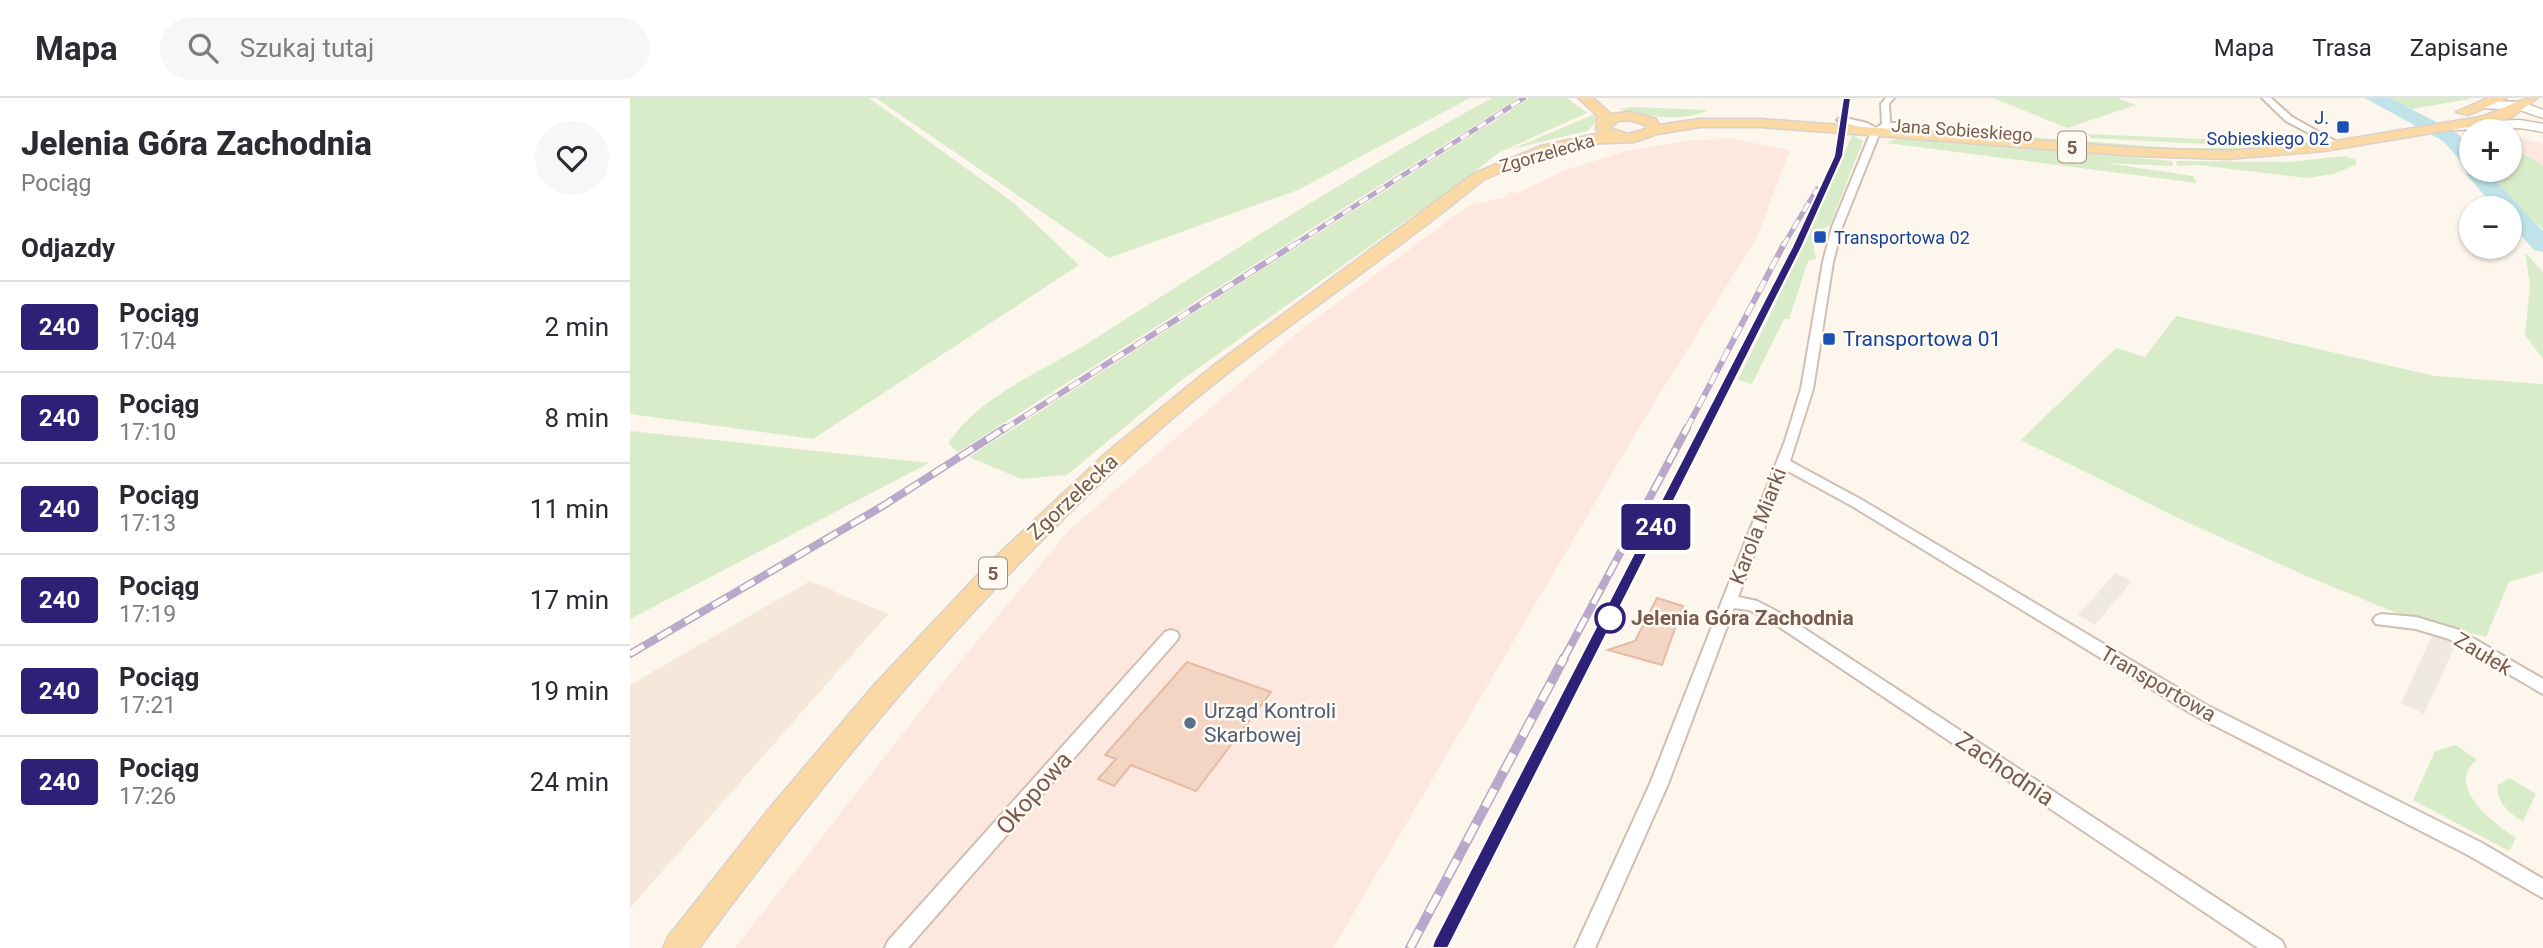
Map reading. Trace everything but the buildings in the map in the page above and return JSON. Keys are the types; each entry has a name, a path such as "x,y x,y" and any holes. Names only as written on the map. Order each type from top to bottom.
{"main road":[{"path":"1585,98 1605,115 1604,124 1609,134 1619,137"},
{"path":"1602,98 1629,116"},
{"name":"Jana Sobieskiego","path":"1649,125 1730,114 1840,120 1881,127 1908,126 2196,146 2249,145 2322,136 2432,118 2485,105 2516,102"},
{"name":"Jana Sobieskiego","path":"1649,125 1732,122 1881,127 2194,155 2263,154 2338,145 2499,117 2516,102"},
{"name":"5","path":"1604,124 1629,116 1649,125 1640,137 1619,137"},
{"name":"Zgorzelecka","path":"1478,177 1486,167 1505,155 1604,124"},
{"name":"Zgorzelecka","path":"679,948 780,816 883,693 1024,541 1111,460 1204,382 1478,177 1520,157 1602,137 1619,137"}],"street":[{"name":"Karola Miarki","path":"1586,948 1659,784 1782,462 1807,389 1828,262 1838,227 1881,127 1885,104 1890,98"},
{"path":"2266,98 2289,119 2338,145"},
{"path":"2516,102 2543,114"},
{"name":"Jana Sobieskiego","path":"2516,102 2543,125"},
{"name":"Jana Sobieskiego","path":"2450,126 2543,125"},
{"name":"Transportowa","path":"1782,462 1857,503 2200,710 2475,849 2543,888"},
{"name":"Zachodnia","path":"1730,602 1752,605 1777,618 2275,948"},
{"name":"Zaułek","path":"2381,620 2416,623 2454,634 2543,687"},
{"name":"Okopowa","path":"895,948 1171,636"}],"shaded area":[{"path":"2522,138 2543,144 2543,165 2522,153"},
{"path":"1733,139 1790,150 1757,237 1643,421 1333,948 735,948 941,685 1069,530 1301,330 1469,205 1504,198 1510,192 1517,193 1563,171 1626,151 1693,140"},
{"path":"2115,573 2132,581 2095,625 2078,615"},
{"path":"810,581 888,614 630,908 630,685"},
{"path":"2433,634 2456,644 2424,714 2401,703"}],"green space":[{"path":"630,98 869,98 1014,203 1079,265 813,439 630,414"},
{"path":"876,98 1470,98 1298,190 1109,258"},
{"path":"1492,98 1518,98 958,452 948,443 962,426 996,397 1093,340 1340,185"},
{"path":"1530,98 1567,98 1587,113 1498,153 1423,213 1418,212 1179,382 1067,475 1021,479 969,457"},
{"path":"1993,98 2117,98 2136,105 2067,128"},
{"path":"2386,98 2469,98 2470,99 2412,109"},
{"path":"1632,107 1708,110 1689,116 1664,117 1619,109"},
{"path":"1597,113 1599,119 1587,131 1512,149"},
{"path":"1911,128 2174,148 2252,148 2319,141 2248,151 2173,151 1911,131"},
{"path":"2303,132 2300,136 2289,138 2206,144 2091,138 2088,134 2201,139"},
{"path":"1852,135 1863,141 1830,225 1821,229 1813,242 1816,259 1808,261 1789,319 1784,319 1752,384 1738,380 1805,243"},
{"path":"1900,137 2172,161 2173,166 2106,163 2193,176 2197,183 1887,143"},
{"path":"2522,153 2543,165 2543,229 2522,210 2522,196 2507,196 2496,182 2522,182"},
{"path":"2345,156 2356,160 2357,164 2334,174 2306,178 2198,165 2177,166 2176,161 2290,162"},
{"path":"2525,252 2543,272 2543,359 2525,335 2530,285"},
{"path":"2176,316 2434,376 2543,384 2543,572 2509,582 2486,637 2399,614 2311,578 2180,519 2021,440 2116,348 2145,357"},
{"path":"630,431 929,463 630,619"},
{"path":"2456,745 2477,760 2468,770 2466,781 2476,804 2496,824 2516,838 2509,851 2413,800 2435,751"},
{"path":"2510,778 2536,794 2523,821 2509,811 2499,796 2498,785"}],"waterway":[{"path":"2375,98 2450,137 2459,148"},
{"path":"2485,182 2497,196"},
{"path":"2522,223 2543,245"}],"railway":[{"path":"1292,246 1524,98"},
{"path":"1798,246 1838,156 1847,98"},
{"path":"1783,246 1817,189"},
{"path":"1003,430 1295,244"},
{"path":"1686,430 1784,244"},
{"path":"1704,430 1798,244"},
{"path":"630,654 881,507 1005,428"},
{"path":"1563,660 1687,428"},
{"path":"1587,660 1705,428"},
{"path":"1410,948 1564,658"},
{"path":"1441,948 1588,658"}],"train":[{"name":"240","path":"1441,948 1726,392 1797,247 1838,156 1844,136 1847,98"}],"place":[{"name":"J. Sobieskiego 02","path":"2343,127"},
{"name":"Transportowa 02","path":"1820,237"},
{"name":"Transportowa 01","path":"1829,339"},
{"name":"Jelenia Góra Zachodnia","path":"1610,618"},
{"name":"Urząd Kontroli Skarbowej","path":"1190,723"}]}
